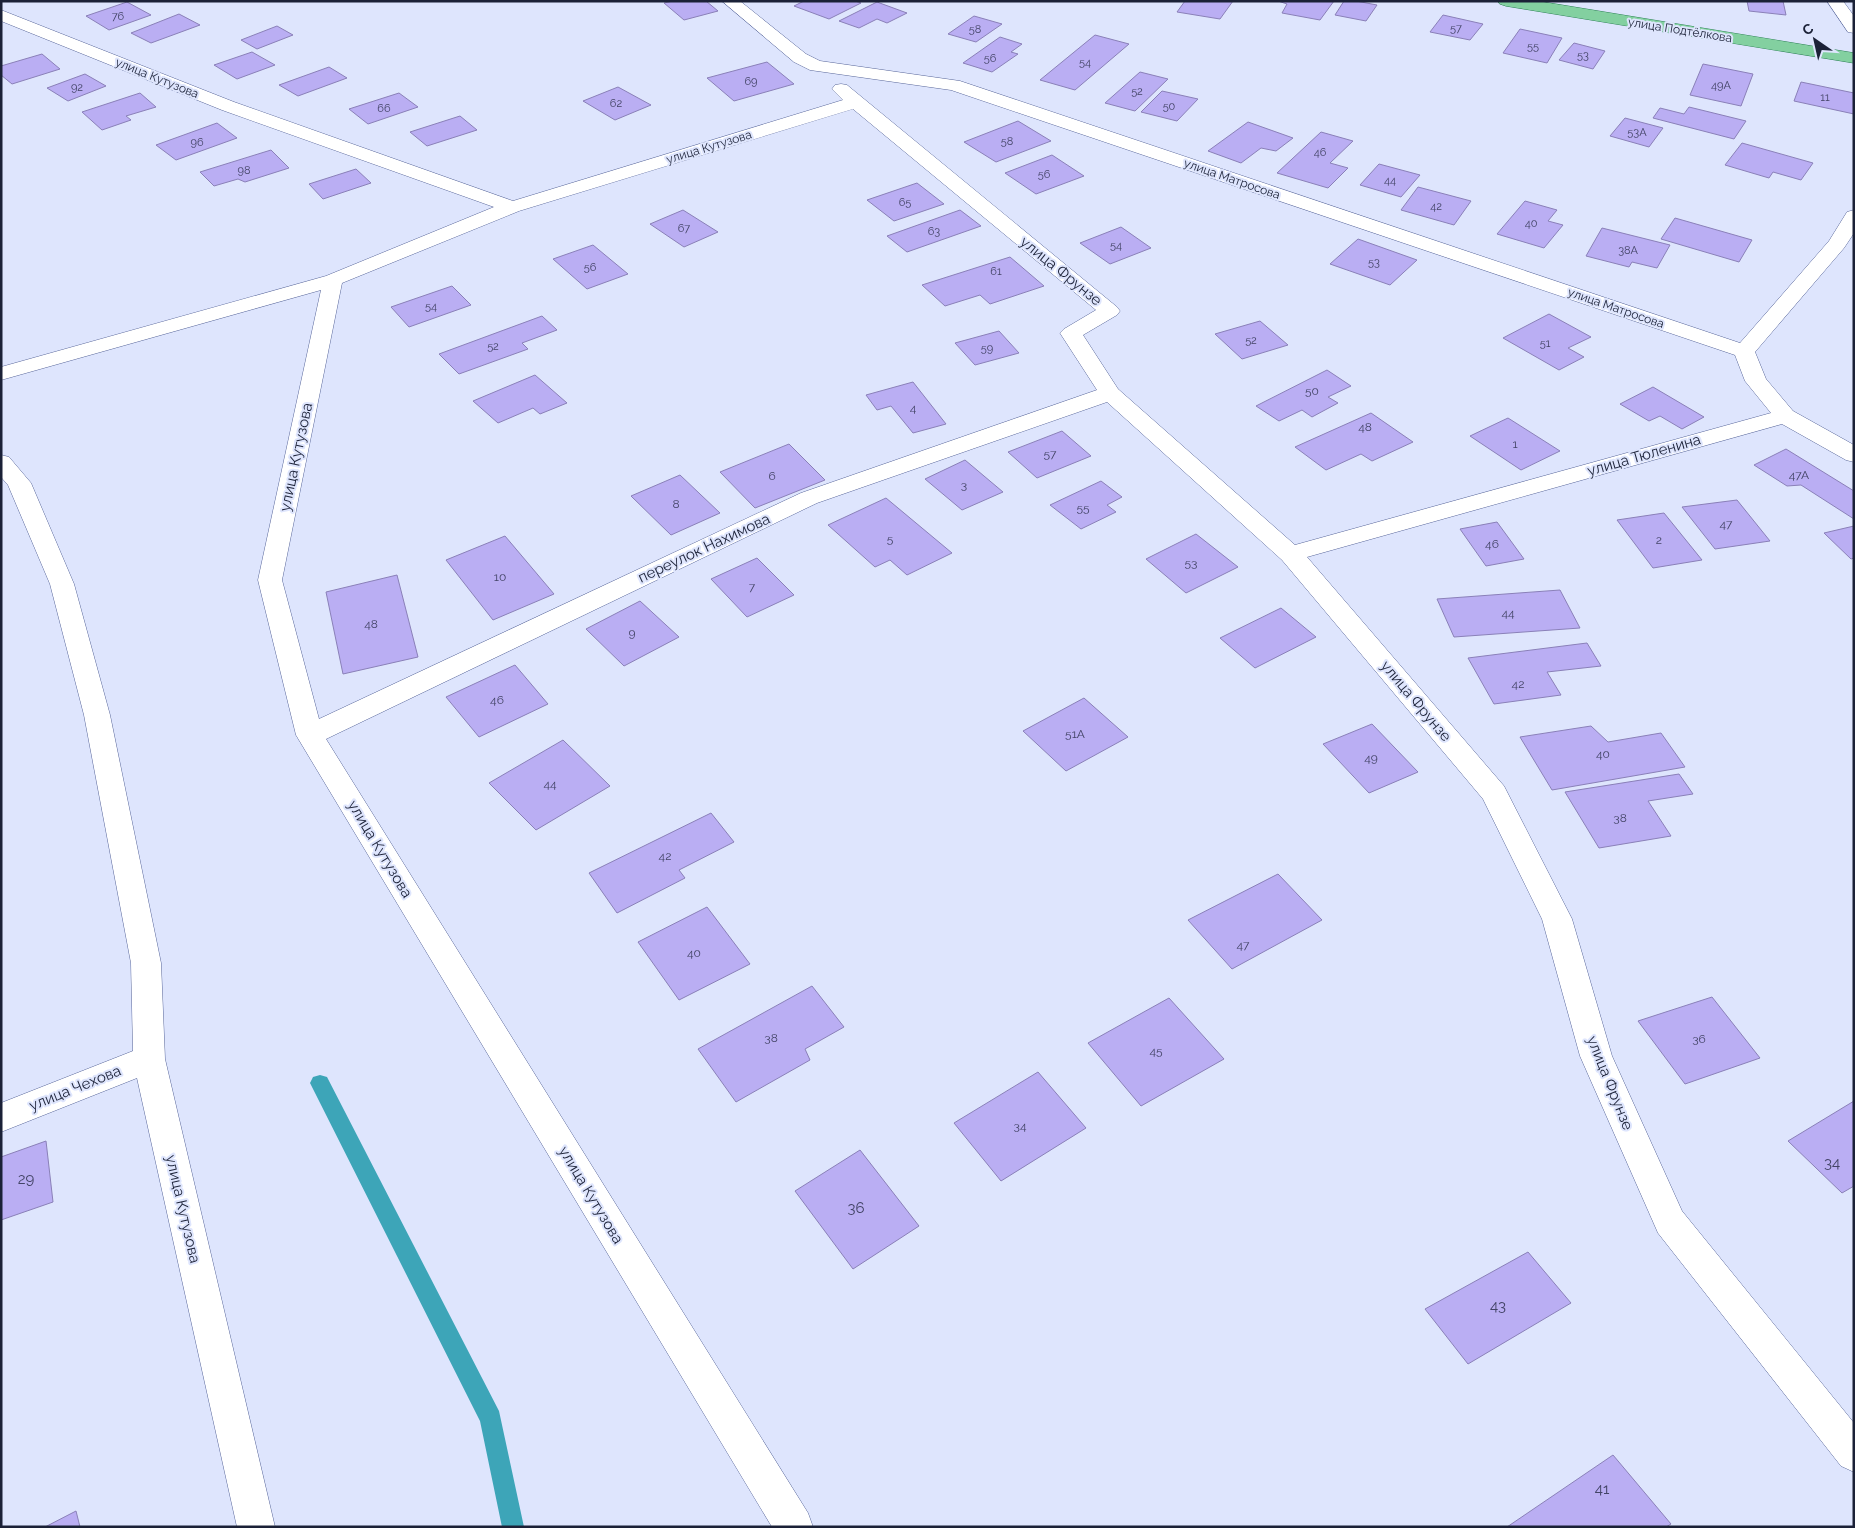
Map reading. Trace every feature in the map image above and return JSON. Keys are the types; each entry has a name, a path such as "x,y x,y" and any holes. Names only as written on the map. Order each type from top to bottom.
{"main road":[{"name":"улица Подтёлкова","path":"1506,1 1854,58"}],"street":[{"name":"улица Матросова","path":"730,1 800,58 816,66 954,85 1744,351"},
{"path":"1835,1 1854,28"},
{"name":"улица Кутузова","path":"1,15 228,106 512,207"},
{"path":"816,66 856,102"},
{"name":"улица Кутузова","path":"794,1527 310,735 270,580 333,280 512,207 856,102"},
{"name":"улица Фрунзе","path":"856,102 1110,311 1071,332 1110,393 1291,554 1494,792 1557,919 1596,1056 1670,1222 1854,1452"},
{"path":"1854,216 1845,246 1744,351 1756,381 1785,416 1854,455"},
{"path":"1,374 333,280"},
{"name":"переулок Нахимова","path":"310,735 809,498 1110,393"},
{"name":"улица Тюленина","path":"1291,554 1785,416"},
{"name":"улица Кутузова","path":"1,462 19,484 62,584 97,715 146,963 149,1059 256,1527"},
{"name":"улица Чехова","path":"1,1118 149,1059"}],"building":[{"path":"673,1 706,1 718,11 684,20 664,3"},
{"path":"804,1 855,1 861,3 829,19 794,6"},
{"path":"1185,1 1233,1 1220,19 1177,12"},
{"path":"1278,1 1334,1 1320,20 1282,13 1287,4"},
{"path":"1344,1 1377,5 1366,21 1335,15"},
{"path":"1747,1 1783,1 1786,15 1749,11"},
{"path":"127,2 151,15 109,30 86,16"},
{"path":"877,2 907,13 887,23 877,19 859,28 839,21"},
{"path":"179,14 200,25 151,43 131,33"},
{"path":"1443,15 1483,24 1470,40 1430,32"},
{"path":"974,16 1002,24 976,42 948,34"},
{"path":"277,26 293,35 257,49 241,40"},
{"path":"1520,29 1562,38 1547,63 1503,53"},
{"path":"1095,35 1129,44 1075,90 1040,80"},
{"path":"1000,37 1022,44 1011,52 1018,54 992,72 963,63"},
{"path":"1574,43 1605,51 1593,69 1559,60"},
{"path":"252,52 275,65 237,79 214,65"},
{"path":"42,54 60,69 12,84 1,75 1,66"},
{"path":"767,62 794,84 734,101 707,78"},
{"path":"1703,64 1753,74 1741,106 1690,95"},
{"path":"329,67 347,78 298,96 279,85"},
{"path":"1140,72 1168,79 1135,111 1105,103"},
{"path":"85,74 106,86 68,101 47,88"},
{"path":"1801,82 1854,93 1854,114 1794,101"},
{"path":"618,87 651,105 615,120 583,101"},
{"path":"1162,91 1198,99 1177,121 1141,112"},
{"path":"140,93 156,107 126,116 131,120 102,130 82,112"},
{"path":"399,93 418,107 368,124 349,109"},
{"path":"1689,107 1746,121 1734,139 1653,118 1660,108 1684,114"},
{"path":"460,116 477,130 427,146 410,132"},
{"path":"1625,118 1663,128 1649,147 1610,136"},
{"path":"1018,121 1051,141 996,162 964,142"},
{"path":"1248,122 1293,138 1276,151 1261,148 1241,163 1208,151"},
{"path":"217,123 237,138 176,160 156,145"},
{"path":"1321,132 1353,141 1330,163 1348,168 1328,188 1277,173"},
{"path":"1742,143 1813,163 1801,180 1773,172 1769,178 1725,165"},
{"path":"271,150 289,168 245,182 238,179 214,186 200,172"},
{"path":"1052,155 1084,176 1036,194 1005,173"},
{"path":"1379,164 1420,175 1401,197 1360,185"},
{"path":"356,169 371,183 323,199 309,184"},
{"path":"917,183 944,204 894,221 867,200"},
{"path":"1418,187 1471,201 1454,225 1401,210"},
{"path":"1525,201 1557,210 1548,221 1563,225 1544,248 1497,234"},
{"path":"683,210 718,232 684,247 650,224"},
{"path":"960,210 981,226 907,252 887,236"},
{"path":"1675,218 1752,240 1739,262 1661,239"},
{"path":"1121,227 1151,248 1110,264 1080,243"},
{"path":"1602,228 1670,245 1657,268 1632,262 1629,267 1586,256"},
{"path":"1358,239 1417,260 1390,285 1330,264"},
{"path":"593,245 628,274 587,289 553,259"},
{"path":"1010,257 1044,286 990,304 980,295 945,306 922,285"},
{"path":"452,286 471,305 409,327 391,307"},
{"path":"1549,314 1591,337 1568,348 1584,357 1559,370 1503,338"},
{"path":"542,316 557,330 522,343 528,349 459,374 439,354"},
{"path":"1260,321 1288,345 1242,359 1215,334"},
{"path":"999,331 1019,353 975,365 955,343"},
{"path":"1327,370 1351,386 1328,397 1338,403 1312,417 1302,410 1279,421 1256,406"},
{"path":"535,375 567,403 540,414 533,408 498,423 473,401"},
{"path":"913,382 946,424 913,433 891,406 877,410 866,395"},
{"path":"1653,387 1704,417 1682,429 1660,416 1649,421 1620,404"},
{"path":"1371,413 1413,442 1372,461 1361,454 1326,470 1295,447"},
{"path":"1508,418 1560,451 1521,470 1470,436"},
{"path":"1062,431 1091,456 1037,478 1008,452"},
{"path":"789,444 825,480 755,508 720,472"},
{"path":"1786,449 1854,491 1854,519 1801,485 1787,486 1754,465"},
{"path":"965,460 1003,492 962,510 925,479"},
{"path":"680,475 720,513 671,535 631,496"},
{"path":"1101,481 1122,497 1107,505 1116,512 1081,529 1050,505"},
{"path":"886,498 952,553 907,575 890,560 875,567 828,525"},
{"path":"1737,500 1770,541 1715,549 1682,507"},
{"path":"1664,513 1702,560 1653,568 1617,520"},
{"path":"1497,522 1524,559 1486,566 1460,529"},
{"path":"1854,526 1854,558 1851,559 1824,533"},
{"path":"1196,534 1238,567 1186,593 1146,559"},
{"path":"505,536 554,594 493,620 446,560"},
{"path":"757,558 794,595 747,617 711,579"},
{"path":"397,575 418,657 343,674 326,592"},
{"path":"1560,590 1580,628 1454,637 1437,599"},
{"path":"640,601 679,637 624,666 586,629"},
{"path":"1281,608 1316,637 1255,668 1220,638"},
{"path":"1587,643 1601,666 1547,672 1561,695 1494,704 1468,658"},
{"path":"515,665 548,704 479,737 446,697"},
{"path":"1084,698 1128,737 1066,771 1023,731"},
{"path":"1372,724 1418,772 1369,793 1323,744"},
{"path":"1591,726 1608,742 1661,733 1685,767 1552,790 1520,737"},
{"path":"563,740 610,786 536,830 489,783"},
{"path":"1679,774 1693,794 1648,801 1671,836 1599,848 1565,792"},
{"path":"711,813 734,842 679,870 685,878 617,913 589,873"},
{"path":"1278,874 1322,920 1232,969 1188,920"},
{"path":"707,907 750,964 679,1000 638,942"},
{"path":"812,986 844,1027 805,1049 810,1060 736,1102 698,1049"},
{"path":"1712,997 1760,1058 1685,1084 1638,1021"},
{"path":"1169,998 1224,1059 1141,1106 1088,1043"},
{"path":"1038,1072 1086,1128 1001,1181 954,1123"},
{"path":"1854,1101 1854,1186 1842,1193 1788,1141"},
{"path":"46,1141 53,1202 1,1220 1,1157"},
{"path":"860,1150 919,1226 853,1269 795,1191"},
{"path":"1528,1252 1571,1303 1468,1364 1425,1309"},
{"path":"1613,1455 1671,1524 1666,1527 1507,1527"},
{"path":"76,1511 80,1527 45,1527"}],"waterway":[{"path":"320,1083 491,1419 513,1527"}]}
